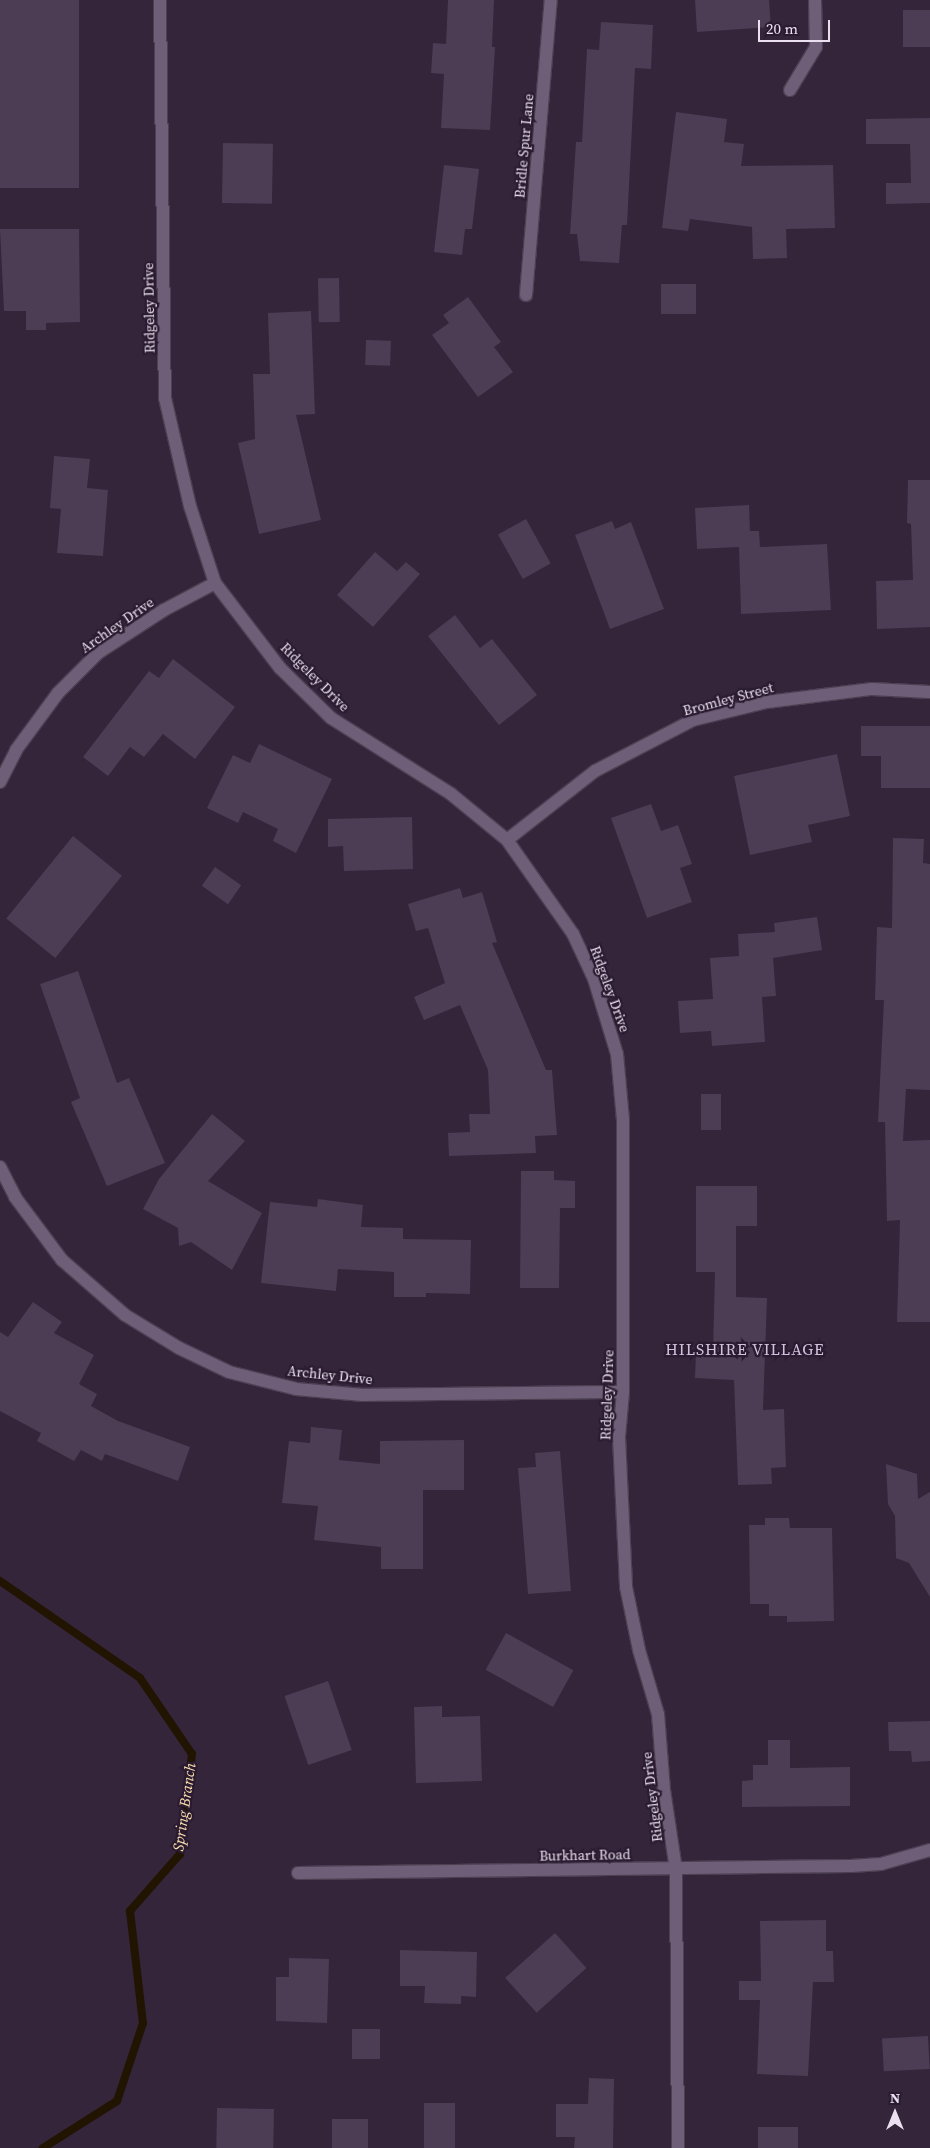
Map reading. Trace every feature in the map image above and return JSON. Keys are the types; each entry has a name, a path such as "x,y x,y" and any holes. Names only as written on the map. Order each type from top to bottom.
{"street":[{"name":"Ridgeley Drive","path":"160,0 165,398 190,506 216,583 280,668 331,718 451,794 508,840 573,934 594,979 617,1054 623,1120 623,1392 620,1436 626,1588 639,1650 658,1714 664,1790 676,1869 678,2148"},
{"name":"Bridle Spur Lane","path":"526,295 551,0"},
{"path":"790,90 816,47 815,0"},
{"name":"Archley Drive","path":"0,782 16,750 58,693 98,653 164,610 216,583"},
{"name":"Bromley Street","path":"508,840 595,771 693,720 767,702 872,689 930,692"},
{"name":"Archley Drive","path":"0,1167 14,1197 62,1260 125,1315 179,1348 229,1372 296,1389 363,1395 623,1392"},
{"name":"Burkhart Road","path":"298,1873 676,1869 881,1864 930,1850"}],"building":[{"path":"0,0 79,0 79,188 0,188"},
{"path":"448,0 494,0 492,47 495,47 490,130 441,128 444,74 431,73 433,43 446,44"},
{"path":"695,0 769,0 771,27 697,32"},
{"path":"903,10 930,10 930,47 903,47"},
{"path":"601,22 653,25 651,69 635,68 627,225 622,225 619,263 580,261 577,234 570,234 576,142 582,142 587,49 599,50"},
{"path":"676,112 727,119 724,142 744,144 741,166 833,165 835,228 786,229 787,258 753,259 752,227 690,219 688,231 662,228"},
{"path":"930,118 930,203 886,204 886,183 911,183 910,144 866,144 866,119"},
{"path":"223,143 273,144 272,204 222,203"},
{"path":"444,165 479,169 472,229 465,229 462,255 434,252"},
{"path":"0,229 79,229 80,322 46,323 46,330 26,330 26,311 4,311"},
{"path":"318,278 339,278 340,322 319,322"},
{"path":"661,284 696,284 696,314 661,314"},
{"path":"468,297 501,342 494,347 513,372 478,397 432,335 449,323 443,315"},
{"path":"311,311 315,414 296,415 321,520 259,534 238,443 255,439 253,374 270,374 268,313"},
{"path":"366,340 391,341 390,366 365,365"},
{"path":"54,456 90,459 87,488 108,490 103,556 57,553 61,509 50,508"},
{"path":"908,480 930,480 930,627 877,629 876,581 913,580 911,524 907,523"},
{"path":"749,505 750,531 759,531 760,547 827,544 831,610 741,614 739,547 697,549 695,508"},
{"path":"526,519 551,564 523,579 498,535"},
{"path":"612,521 615,529 631,522 664,609 610,629 575,535"},
{"path":"375,552 397,571 406,562 420,574 373,627 337,595"},
{"path":"455,615 480,648 492,639 537,695 499,725 428,636"},
{"path":"173,659 235,707 195,759 163,734 144,757 130,747 108,776 83,757 149,671 159,678"},
{"path":"861,726 930,726 930,788 881,788 881,756 861,756"},
{"path":"259,744 332,779 296,853 273,841 278,829 243,812 238,823 207,808 233,755 250,763"},
{"path":"837,754 850,816 808,825 812,842 750,855 734,776"},
{"path":"651,804 661,831 678,825 692,864 680,868 692,902 647,918 611,818"},
{"path":"412,817 413,869 344,871 343,846 328,847 328,819"},
{"path":"73,836 122,876 55,958 6,918"},
{"path":"893,838 924,839 923,863 930,864 930,1090 906,1089 903,1141 930,1140 930,1322 897,1322 900,1220 887,1221 885,1122 878,1122 884,1000 875,1000 877,927 892,928"},
{"path":"215,867 241,885 228,904 202,886"},
{"path":"460,888 463,898 482,892 497,942 492,943 546,1070 552,1070 557,1135 535,1136 536,1153 449,1156 448,1133 470,1132 469,1114 490,1114 488,1070 460,1005 424,1020 414,997 445,983 428,928 416,931 408,904"},
{"path":"817,917 822,950 773,958 776,996 762,997 765,1042 712,1046 711,1031 680,1033 678,1001 713,999 710,958 739,956 738,934 775,932 774,923"},
{"path":"78,971 117,1083 129,1078 165,1163 107,1186 71,1102 80,1098 40,984"},
{"path":"701,1094 721,1094 721,1130 701,1130"},
{"path":"212,1114 245,1141 208,1181 262,1213 232,1270 191,1242 179,1246 178,1228 143,1209 159,1179"},
{"path":"521,1171 554,1171 554,1180 575,1181 575,1208 560,1208 559,1288 520,1288"},
{"path":"696,1186 757,1186 757,1226 736,1226 736,1297 767,1298 763,1410 784,1409 786,1467 771,1468 772,1484 738,1485 734,1380 695,1378 696,1352 713,1352 715,1272 696,1272"},
{"path":"318,1199 363,1205 361,1227 403,1228 403,1239 471,1240 470,1294 426,1293 426,1297 394,1297 394,1272 338,1269 336,1291 261,1283 270,1202 317,1207"},
{"path":"33,1302 62,1322 54,1333 94,1355 79,1384 97,1394 91,1406 118,1421 190,1447 178,1481 105,1454 102,1461 81,1450 74,1461 37,1441 41,1433 0,1411 0,1332 8,1337"},
{"path":"311,1427 342,1430 339,1460 380,1464 380,1441 464,1440 464,1490 423,1490 423,1569 381,1569 381,1547 314,1540 318,1506 282,1503 289,1441 310,1443"},
{"path":"560,1451 571,1591 528,1594 518,1468 536,1467 535,1453"},
{"path":"886,1464 917,1474 918,1499 930,1492 930,1597 909,1563 896,1558 895,1516 888,1504"},
{"path":"765,1518 789,1518 790,1528 832,1528 834,1621 787,1622 787,1616 769,1616 769,1604 750,1604 749,1525 765,1525"},
{"path":"506,1633 573,1670 553,1707 486,1670"},
{"path":"328,1681 352,1750 308,1765 285,1696"},
{"path":"442,1706 442,1717 480,1716 482,1781 416,1783 414,1707"},
{"path":"930,1721 930,1761 912,1762 911,1751 889,1751 888,1722"},
{"path":"768,1740 790,1740 790,1768 850,1767 850,1806 742,1807 742,1781 753,1780 753,1765 768,1765"},
{"path":"826,1920 826,1951 833,1951 834,1982 813,1982 808,2076 757,2074 760,2000 739,2000 739,1981 761,1981 760,1921"},
{"path":"555,1933 586,1968 537,2013 505,1978"},
{"path":"400,1950 477,1952 476,1997 461,1996 461,2004 424,2003 425,1986 400,1986"},
{"path":"289,1958 329,1959 327,2023 276,2021 276,1977 289,1977"},
{"path":"352,2029 380,2029 380,2059 352,2059"},
{"path":"928,2036 930,2069 884,2071 882,2038"},
{"path":"589,2078 614,2079 613,2148 574,2148 575,2137 556,2137 556,2104 588,2104"},
{"path":"424,2103 455,2103 455,2148 424,2148"},
{"path":"217,2108 274,2109 273,2148 216,2148"},
{"path":"332,2119 368,2119 368,2148 332,2148"},
{"path":"758,2127 798,2127 798,2148 758,2148"}],"waterway":[{"name":"Spring Branch","path":"0,1581 140,1678 192,1754 180,1854 130,1911 143,2023 117,2101 43,2148"}],"district":[{"name":"HILSHIRE VILLAGE","path":"745,1349"}]}
